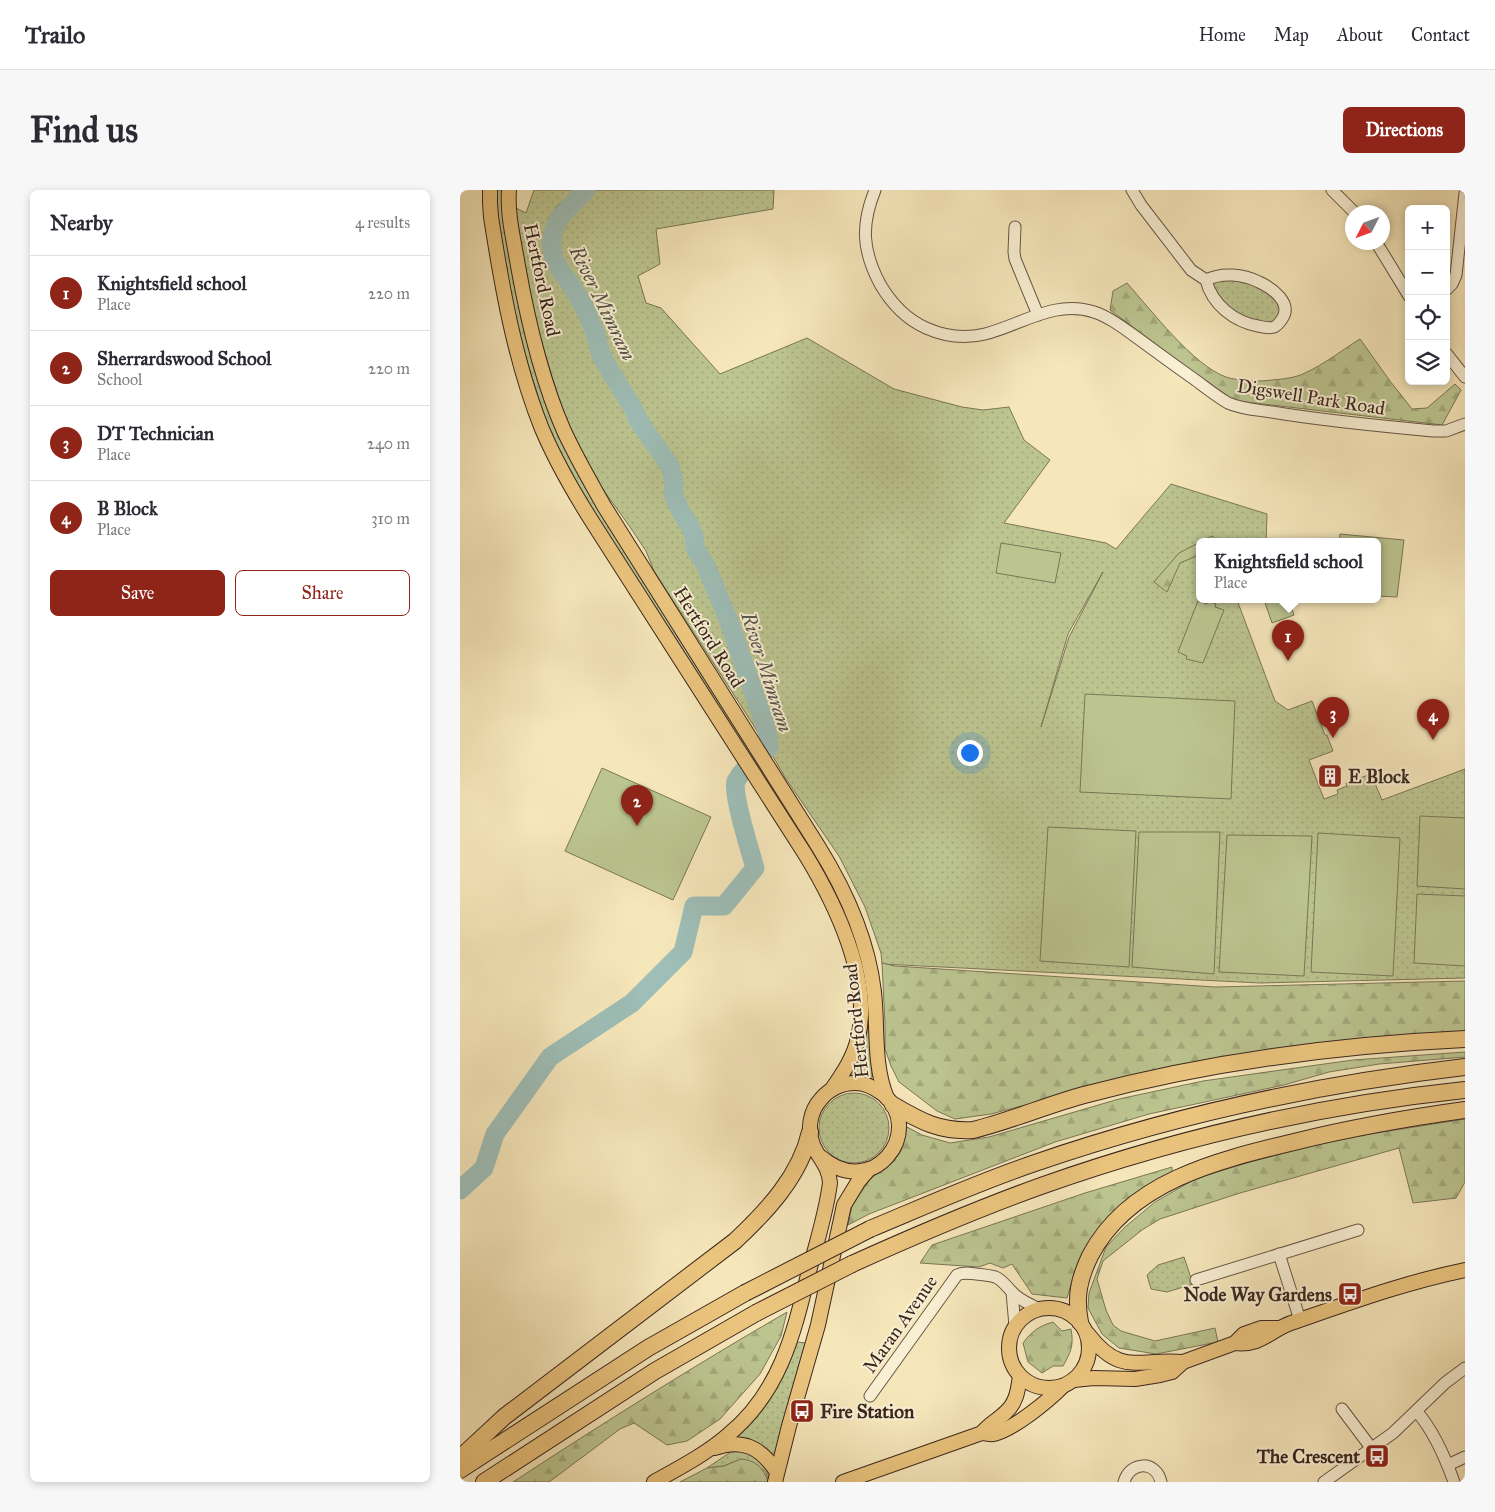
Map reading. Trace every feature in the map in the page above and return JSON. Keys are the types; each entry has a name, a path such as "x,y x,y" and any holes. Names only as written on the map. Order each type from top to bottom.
{"highway":[{"path":"890,1102 931,1126 959,1131 972,1130 1083,1095 1160,1077 1294,1054 1465,1039"},
{"path":"460,1470 648,1348 745,1292 870,1229 1026,1166 1143,1129 1229,1107 1304,1091 1465,1067"},
{"path":"484,1482 655,1371 756,1312 852,1264 941,1224 1042,1186 1111,1163 1204,1138 1361,1104 1465,1090"},
{"path":"1083,1327 1077,1308 1078,1289 1094,1248 1119,1219 1140,1200 1156,1189 1203,1167 1258,1151 1353,1128 1465,1110"},
{"path":"460,1458 504,1417 735,1241 783,1190 802,1158 810,1132"}],"main road":[{"name":"Hertford Road","path":"490,190 491,217 506,304 530,393 548,442 570,487 588,516 824,885 846,934 860,996 860,1030 850,1062 832,1089"},
{"name":"Hertford Road","path":"509,190 510,217 526,309 548,388 564,430 583,470 604,506 833,870 848,898 865,945 874,990 881,1084 890,1102"},
{"path":"654,1482 706,1452 728,1436 748,1416 773,1382 786,1356 798,1317 829,1194 829,1172 814,1145 810,1132 810,1122 817,1103 832,1089 843,1084 855,1083 867,1085 878,1090 890,1102 897,1116 898,1138 894,1148 879,1165 859,1172 843,1170 829,1164 821,1157"},
{"path":"776,1477 818,1324 844,1205 858,1182 869,1170"},
{"path":"1184,1362 1143,1363 1120,1360 1104,1353 1072,1314 1062,1309 1039,1309 1022,1318 1009,1342 1011,1360 1020,1376 1029,1383 1040,1387 1051,1389 1068,1383 1094,1378 1148,1378 1172,1372 1184,1362 1235,1343 1244,1334 1249,1332 1261,1328 1278,1328 1408,1284 1465,1270"},
{"path":"842,1482 982,1433 993,1434 1049,1400 1082,1373 1087,1363 1090,1353 1090,1342 1083,1327"},
{"path":"982,1433 987,1426 1006,1413 1012,1406 1017,1396 1020,1376"},
{"path":"706,1452 730,1444 751,1447 764,1454 776,1477"}],"street":[{"name":"Digswell Park Road","path":"875,190 868,207 865,222 868,256 875,274 894,304 905,315 919,325 934,331 952,336 970,336 985,334 1038,314 1052,311 1070,309 1092,311 1116,323 1210,391 1234,406 1356,424 1434,431 1446,431 1465,424"},
{"path":"1132,190 1141,205 1191,270 1206,280 1209,290 1216,300 1232,316 1244,323 1264,328 1274,327 1285,315 1282,299 1274,291 1258,282 1230,275 1206,280"},
{"path":"1332,190 1347,205"},
{"path":"1450,286 1456,275 1465,193"},
{"path":"1015,227 1015,259 1038,314"},
{"path":"1381,250 1408,295"},
{"path":"1450,358 1465,377"},
{"path":"1196,1280 1358,1230"},
{"path":"1279,1254 1300,1320"},
{"name":"Maran Avenue","path":"870,1396 957,1275 961,1273 994,1276 1001,1279 1023,1301 1039,1309"},
{"path":"1012,1292 1016,1326"},
{"path":"1324,1482 1394,1433 1446,1383 1465,1368"},
{"path":"1342,1409 1372,1449"},
{"path":"1417,1412 1431,1430 1454,1482"},
{"path":"1448,1465 1465,1457"},
{"path":"1124,1482 1130,1471 1140,1466 1152,1468 1161,1482"}],"green space":[{"path":"495,190 504,190 544,392 756,758 752,760 575,484 548,427 525,355 512,304 503,255"},
{"path":"534,190 580,190 557,206 549,219 546,237 553,266 563,276 595,332 592,319 573,279 569,278 566,272 561,270 556,261 557,257 553,246 555,235 560,225 592,190 774,190 773,209 656,229 660,264 638,276 646,303 661,308 720,374 807,338 894,389 962,407 983,410 1009,407 1024,440 1050,460 1004,523 1106,543 1116,549 1171,484 1267,514 1266,538 1196,538 1196,603 1238,603 1275,701 1288,710 1312,701 1333,751 1309,760 1324,799 1338,794 1337,790 1347,786 1346,783 1371,774 1382,800 1465,769 1465,978 1260,983 882,964 881,953 865,907 839,856 786,779 771,753 772,735 770,726 721,589 678,490 677,464 646,424 633,398 619,375 612,371 600,347 598,351 608,370 608,379 626,403 633,423 647,437 667,466 671,480 671,492 682,515 683,533 688,533 690,539 688,544 691,546 693,554 704,564 705,582 716,595 727,625 728,636 741,664 760,722 763,740 654,571 646,551 599,484 566,421 536,325 514,207 526,213","holes":["1103,572 1069,637 1041,727 1068,634"]},
{"path":"1230,279 1258,286 1279,300 1281,312 1273,323 1264,325 1237,314 1219,299 1212,282"},
{"path":"1127,283 1173,336 1200,361 1226,377 1261,381 1297,376 1320,365 1360,339 1412,409 1427,408 1455,384 1461,390 1442,425 1237,401 1226,396 1110,310 1113,291"},
{"path":"1340,534 1404,540 1397,597 1381,596 1381,538 1340,538"},
{"path":"1001,543 1061,553 1055,583 996,573"},
{"path":"1196,544 1196,556 1180,563 1167,592 1154,582 1179,553"},
{"path":"1197,603 1213,603 1216,604 1215,607 1224,610 1203,663 1186,659 1187,656 1178,652"},
{"path":"1265,603 1290,603 1294,615 1272,623"},
{"path":"1085,694 1235,701 1231,799 1080,792"},
{"path":"761,765 834,883 854,930 866,976 872,1029 871,1079 853,1077 851,1075 863,1052 866,1040 867,1015 864,990 848,922 833,886 823,869 757,768"},
{"path":"602,768 711,817 673,900 565,851"},
{"path":"1420,816 1465,818 1465,889 1417,886"},
{"path":"1048,827 1136,831 1129,967 1040,961"},
{"path":"1139,832 1220,832 1214,974 1132,967"},
{"path":"1318,833 1400,838 1393,976 1311,972"},
{"path":"1227,835 1312,836 1304,976 1219,972"},
{"path":"1417,894 1465,896 1465,966 1414,963"},
{"path":"882,963 895,966 1215,987 1465,981 1465,1036 1245,1055 1170,1067 991,1114 955,1119 937,1111 899,1082 891,1066 885,1049"},
{"path":"1465,1052 1465,1057 1379,1064 1329,1072 1284,1085 1149,1114 1055,1142 869,1214 848,1225 852,1206 870,1179 893,1162 901,1151 907,1127 922,1135 950,1143 989,1137 1119,1099 1203,1081 1353,1060"},
{"path":"847,1093 861,1093 874,1099 883,1108 889,1121 887,1141 879,1153 861,1163 847,1163 834,1157 825,1148 819,1135 819,1121 825,1108 834,1099"},
{"path":"1465,1119 1465,1182 1456,1198 1413,1203 1399,1148 1240,1193 1160,1219 1142,1230 1103,1261 1097,1279 1106,1310 1113,1325 1121,1331 1155,1341 1215,1328 1218,1342 1156,1354 1119,1348 1102,1334 1088,1308 1089,1293 1106,1247 1125,1227 1155,1202 1195,1179 1259,1159 1338,1139"},
{"path":"1172,1167 1172,1175 1075,1271 1067,1298 1032,1294 1012,1264 1003,1268 990,1263 979,1267 920,1263 932,1245 1085,1193"},
{"path":"1184,1257 1193,1284 1167,1292 1151,1289 1147,1275 1158,1265"},
{"path":"787,1312 781,1336 760,1374 720,1419 687,1441 667,1445 634,1423 620,1429 549,1482 513,1482 649,1395"},
{"path":"1053,1322 1062,1331 1071,1329 1071,1348 1063,1366 1053,1366 1042,1373 1028,1362 1023,1343 1036,1330"},
{"path":"797,1342 806,1343 774,1461 733,1440 774,1391"},
{"path":"740,1449 752,1454 764,1465 769,1482 765,1471 741,1459 724,1466 707,1468 732,1451"},
{"path":"741,1459 755,1463 764,1473 768,1482 680,1482 707,1468 724,1466"}],"waterway":[{"name":"River Mimram","path":"460,1190 484,1168 495,1134 550,1057 632,1003 683,952 694,906 724,906 755,868 742,823 735,787 736,781 743,772 769,747 764,722 728,619 706,566 695,548 694,536 690,526 673,494 674,482 670,466 638,420 633,408 601,355 595,332 584,307 554,259 551,242 555,227 561,216 586,190"}],"place":[{"name":"Knightsfield school","path":"1288,661"},
{"name":"DT Technician","path":"1333,738"},
{"name":"B Block","path":"1433,740"},
{"name":"E Block","path":"1330,776"},
{"name":"Sherrardswood School","path":"637,826"},
{"name":"Node Way Gardens","path":"1350,1294"},
{"name":"Fire Station","path":"802,1411"},
{"name":"The Crescent","path":"1377,1456"}]}
